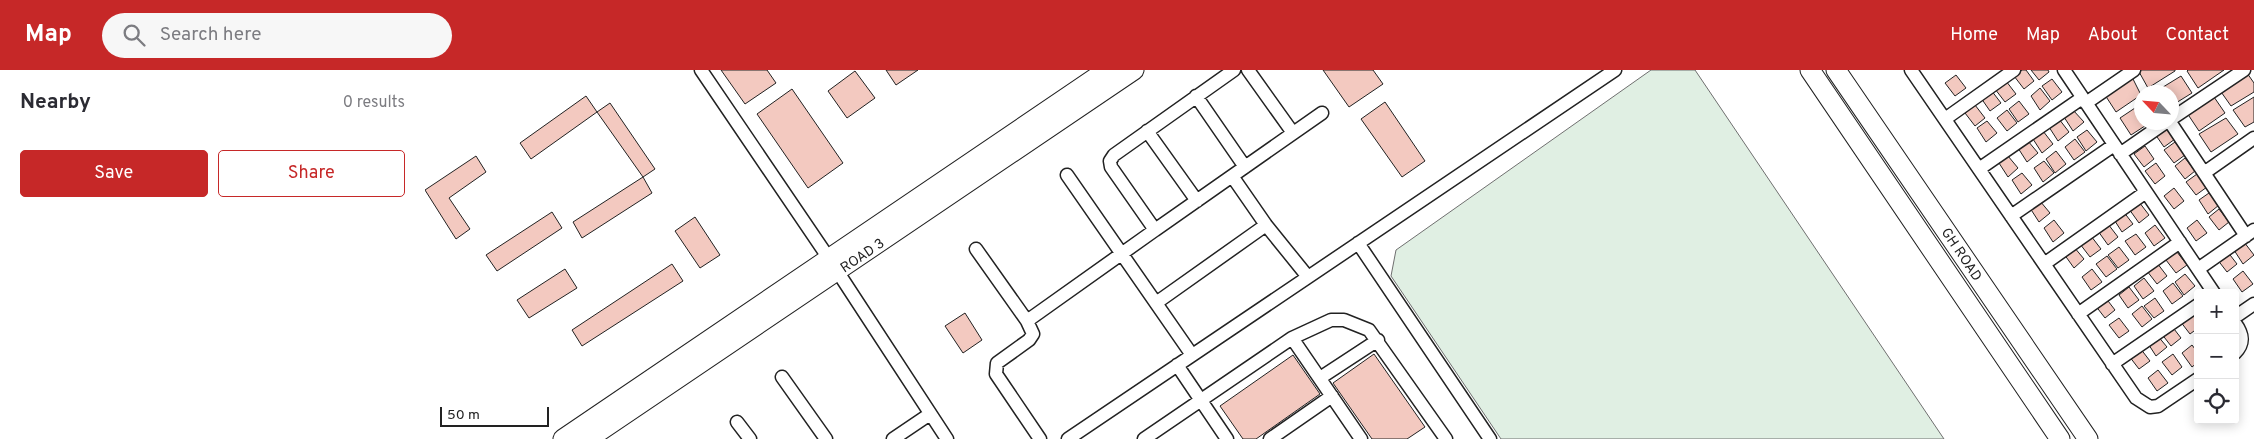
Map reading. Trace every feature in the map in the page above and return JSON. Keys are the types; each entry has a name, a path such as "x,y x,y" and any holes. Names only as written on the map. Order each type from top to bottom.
{"street":[{"path":"701,70 833,265 947,439"},
{"name":"ROAD 3","path":"563,439 590,435 1107,70"},
{"name":"ROAD 3","path":"833,265 1134,70"},
{"path":"1155,230 1111,167 1110,162 1114,155 1234,70"},
{"path":"1248,70 1293,133"},
{"path":"1068,439 1615,70"},
{"name":"GH ROAD","path":"1810,70 2060,439"},
{"name":"GH ROAD","path":"1836,70 2088,439"},
{"path":"1911,70 2136,398 2150,408 2158,406 2194,382"},
{"path":"1945,119 2014,70"},
{"path":"2064,70 2211,289"},
{"path":"1979,169 2084,100 2134,70"},
{"path":"2179,114 2243,70"},
{"path":"1197,96 1245,167"},
{"path":"1027,321 1322,113"},
{"path":"2011,216 2117,150 2153,130"},
{"path":"2174,130 2250,233 2198,269"},
{"path":"1147,131 1197,201"},
{"path":"2204,173 2254,138"},
{"path":"1067,175 1193,355"},
{"path":"1232,176 1266,225 1308,277"},
{"path":"2044,264 2146,192"},
{"path":"1156,303 1266,225"},
{"path":"2078,314 2180,242"},
{"path":"1357,243 1490,439"},
{"path":"976,249 1027,321 1033,334 1029,340 997,363 995,369 1040,439"},
{"path":"2239,314 2254,304"},
{"path":"2112,364 2194,308"},
{"path":"1146,439 1292,338 1331,320 1344,320 1369,330 1378,340 1446,439"},
{"path":"2239,329 2242,333 2243,342 2239,348"},
{"path":"1292,338 1361,439"},
{"path":"1320,378 1378,340"},
{"path":"1177,365 1227,439"},
{"path":"782,377 826,439"},
{"path":"1270,439 1332,396"},
{"path":"893,439 931,414"},
{"path":"737,422 750,439"}],"green space":[{"path":"1651,70 1695,70 1944,439 1501,439 1391,276 1396,250"}],"building":[{"path":"721,70 767,70 776,83 745,104"},
{"path":"886,70 918,70 896,85"},
{"path":"1323,70 1373,70 1383,84 1349,107"},
{"path":"2022,70 2026,70 2034,81 2024,89 2014,76"},
{"path":"2031,70 2048,70 2049,72 2039,80"},
{"path":"2138,70 2175,70 2153,85 2146,85"},
{"path":"2188,70 2224,70 2198,88 2187,71"},
{"path":"855,71 875,98 847,118 828,91"},
{"path":"2247,73 2254,83 2254,92 2231,106 2219,89"},
{"path":"1956,75 1966,88 1955,96 1945,83"},
{"path":"2181,76 2192,93 2179,101 2179,85 2166,85"},
{"path":"2132,77 2136,85 2134,85 2134,100 2116,112 2105,95"},
{"path":"2052,79 2062,92 2052,100 2042,86"},
{"path":"2006,81 2016,94 2005,102 1995,89"},
{"path":"2040,88 2050,101 2040,110 2031,96"},
{"path":"792,89 843,163 808,188 757,114"},
{"path":"1991,90 2001,103 1990,111 1981,98"},
{"path":"586,96 597,112 531,159 520,143"},
{"path":"2214,97 2225,113 2199,131 2187,113"},
{"path":"2254,97 2254,122 2245,127 2233,110"},
{"path":"2019,101 2029,114 2018,122 2009,109"},
{"path":"1385,102 1425,161 1402,177 1361,119"},
{"path":"610,103 655,169 643,177 597,112"},
{"path":"1975,105 1985,118 1975,126 1965,113"},
{"path":"2134,109 2134,130 2139,130 2131,135 2120,118"},
{"path":"2007,110 2017,123 2007,131 1997,118"},
{"path":"2073,110 2084,122 2073,131 2064,117"},
{"path":"2226,118 2238,134 2211,152 2199,134"},
{"path":"2059,119 2069,132 2058,141 2049,127"},
{"path":"1987,121 1997,133 1986,142 1977,128"},
{"path":"2087,130 2097,142 2086,151 2077,137"},
{"path":"2160,130 2168,130 2175,139 2164,147 2155,134"},
{"path":"2043,131 2053,144 2042,153 2033,139"},
{"path":"2075,139 2085,152 2074,160 2065,147"},
{"path":"2028,141 2038,153 2027,162 2018,148"},
{"path":"2175,142 2185,155 2174,163 2164,150"},
{"path":"2145,146 2154,159 2144,167 2134,154"},
{"path":"2056,151 2066,164 2055,173 2046,159"},
{"path":"476,156 486,172 449,198 470,229 456,239 425,190"},
{"path":"2008,156 2018,168 2008,177 1999,163"},
{"path":"2185,158 2195,171 2185,179 2175,166"},
{"path":"2044,161 2054,173 2043,182 2034,168"},
{"path":"2156,163 2165,176 2155,184 2145,171"},
{"path":"2022,173 2032,185 2021,194 2012,180"},
{"path":"2197,174 2207,187 2196,195 2186,182"},
{"path":"643,177 652,193 582,238 573,222"},
{"path":"2174,188 2184,201 2174,209 2164,196"},
{"path":"2209,193 2219,205 2208,214 2199,200"},
{"path":"2040,201 2050,213 2039,222 2030,208"},
{"path":"2139,202 2149,215 2139,223 2129,209"},
{"path":"2219,209 2229,222 2219,230 2209,217"},
{"path":"2123,211 2133,224 2122,232 2113,218"},
{"path":"552,212 562,228 497,271 486,255"},
{"path":"695,217 720,255 700,268 675,231"},
{"path":"2054,220 2064,233 2053,242 2044,228"},
{"path":"2197,220 2207,233 2196,241 2187,228"},
{"path":"2108,224 2118,237 2108,245 2098,231"},
{"path":"2155,225 2165,238 2154,246 2145,233"},
{"path":"2136,234 2146,247 2135,255 2125,241"},
{"path":"2091,236 2101,249 2090,257 2080,244"},
{"path":"2244,242 2254,255 2243,264 2234,250"},
{"path":"2074,247 2084,259 2074,268 2064,254"},
{"path":"2119,247 2129,260 2118,268 2108,255"},
{"path":"2227,251 2237,264 2227,272 2217,259"},
{"path":"2177,252 2187,265 2176,273 2166,260"},
{"path":"2107,256 2117,269 2106,277 2096,264"},
{"path":"2157,263 2167,276 2157,284 2147,271"},
{"path":"672,264 683,281 582,346 572,330"},
{"path":"565,269 577,288 529,318 517,300"},
{"path":"2092,269 2102,282 2091,290 2082,277"},
{"path":"2243,271 2253,284 2242,292 2233,279"},
{"path":"2185,274 2195,286 2184,295 2175,282"},
{"path":"2144,278 2154,291 2143,299 2134,286"},
{"path":"2173,283 2183,296 2172,304 2163,291"},
{"path":"2129,287 2139,300 2128,308 2119,295"},
{"path":"2105,297 2115,310 2105,318 2095,305"},
{"path":"2155,298 2164,311 2154,318 2144,306"},
{"path":"2142,306 2152,319 2142,327 2132,314"},
{"path":"965,313 982,340 963,353 945,326"},
{"path":"2191,313 2194,317 2194,331 2190,334 2180,321"},
{"path":"2119,318 2129,331 2119,338 2109,325"},
{"path":"2171,325 2181,338 2171,346 2161,333"},
{"path":"2157,335 2167,347 2156,356 2147,342"},
{"path":"2192,345 2194,348 2194,365 2192,367 2182,353"},
{"path":"2140,348 2150,361 2139,369 2129,356"},
{"path":"1374,354 1425,427 1407,439 1372,439 1333,383"},
{"path":"2173,354 2182,367 2172,375 2162,362"},
{"path":"1293,355 1320,394 1256,439 1243,439 1220,406"},
{"path":"2158,370 2168,383 2157,391 2148,378"}]}
